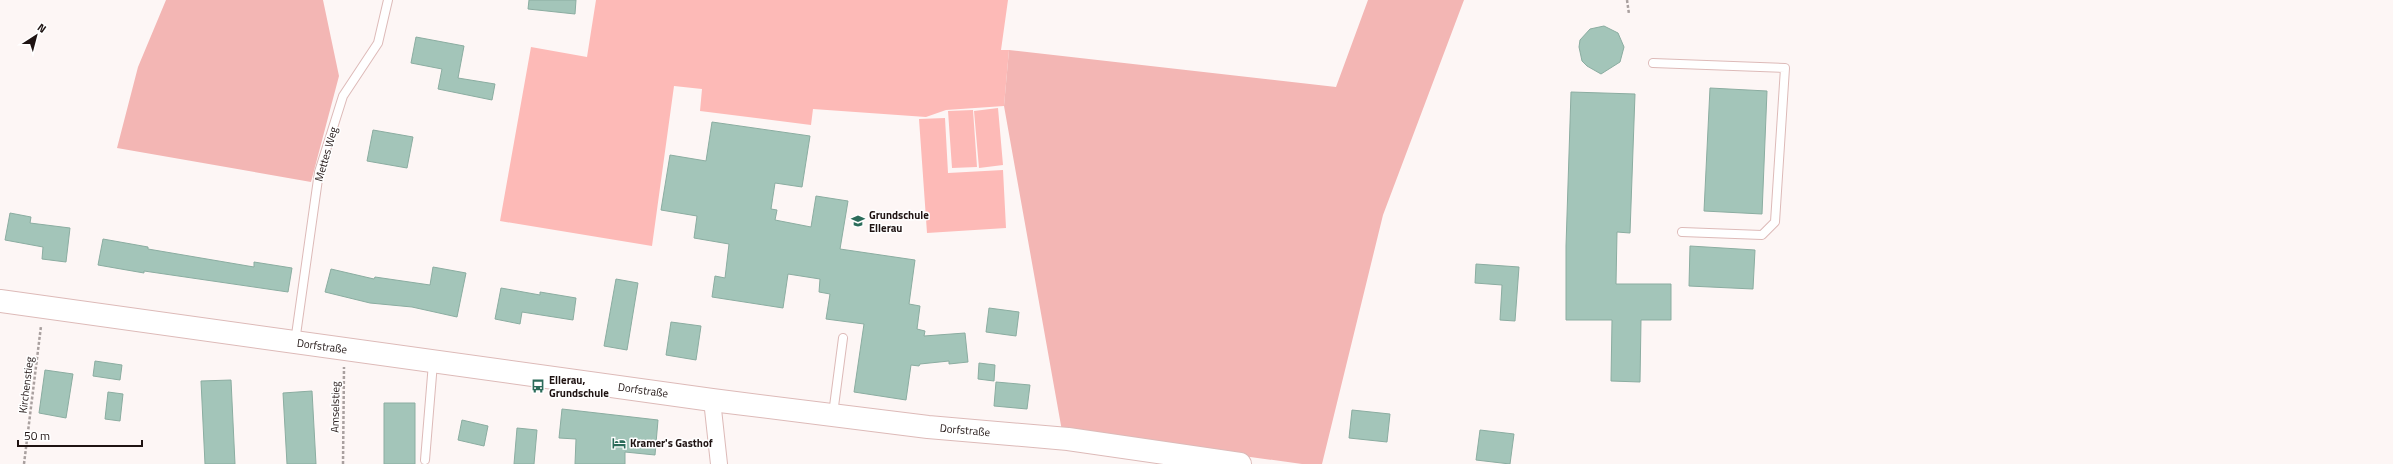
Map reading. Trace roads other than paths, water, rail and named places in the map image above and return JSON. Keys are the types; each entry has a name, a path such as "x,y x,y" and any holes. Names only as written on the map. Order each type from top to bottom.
{"street":[{"name":"Dorfstraße","path":"0,301 712,400 928,427 1068,439 1240,464"},
{"path":"712,400 719,464"}],"lane":[{"name":"Mettes Weg","path":"295,342 319,172 343,96 378,43 388,0"},
{"path":"1653,63 1785,68 1775,222 1762,235 1682,232"},
{"path":"833,415 843,338"},
{"path":"425,460 433,362"}],"place":[{"name":"Grundschule Ellerau","path":"858,221"},
{"name":"Ellerau, Grundschule","path":"538,386"},
{"name":"Kramer's Gasthof","path":"619,443"}]}
